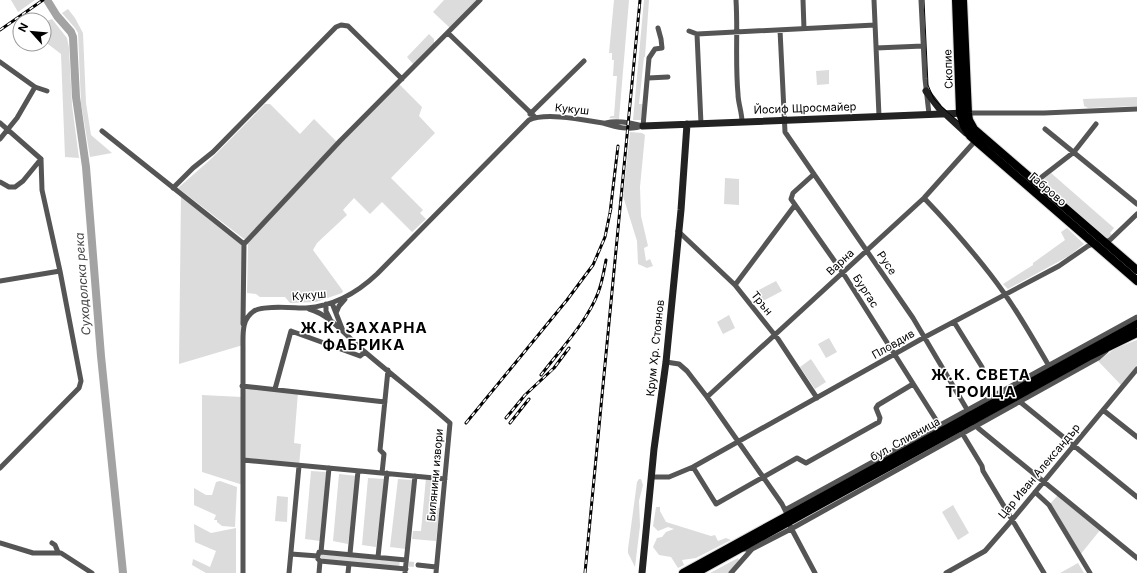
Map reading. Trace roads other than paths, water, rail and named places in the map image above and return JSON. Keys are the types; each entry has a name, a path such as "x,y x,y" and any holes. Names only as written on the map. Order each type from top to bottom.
{"main road":[{"name":"Скопие","path":"956,0 961,114"},
{"name":"Скопие","path":"961,114 963,0"},
{"name":"Скопие","path":"961,114 969,120 975,135"},
{"name":"Габрово","path":"975,135 1032,185 1094,244 1137,281"},
{"name":"Габрово","path":"1032,185 1137,270"},
{"name":"бул. Сливница","path":"696,573 1137,324"},
{"name":"бул. Сливница","path":"972,418 1137,333"},
{"name":"бул. Сливница","path":"685,572 788,520"}],"street":[{"path":"243,573 242,386 244,244 340,141 480,0"},
{"path":"736,0 738,32 736,43 738,96 742,122"},
{"path":"803,0 804,29"},
{"path":"874,0 879,116"},
{"name":"Скопие","path":"921,0 926,91 929,114"},
{"path":"173,188 212,152 336,27 341,25 348,26 402,79"},
{"path":"689,31 697,34 875,25"},
{"path":"643,126 649,58 655,50 662,48 658,28"},
{"name":"Русе","path":"780,30 785,132 913,318 978,428 1137,558"},
{"path":"448,33 532,116 584,61"},
{"path":"697,34 701,124"},
{"path":"876,48 923,46"},
{"path":"0,62 35,87 48,91"},
{"path":"648,78 668,77"},
{"path":"0,139 17,118 35,87"},
{"name":"Габрово","path":"926,91 945,113 975,135"},
{"path":"961,114 1041,113 1137,109"},
{"name":"Йосиф Щросмайер","path":"643,126 945,113 961,114"},
{"name":"Кукуш","path":"243,329 248,316 258,309 287,307 305,308 329,304 347,297 377,274 532,116 552,117 636,129 643,126"},
{"path":"0,123 41,159 42,190 60,270 81,381 79,388 0,468"},
{"name":"Крум Хр. Стоянов","path":"642,573 651,477 666,362 687,124"},
{"path":"1032,185 1074,152 1096,124"},
{"path":"1045,129 1137,204"},
{"path":"102,131 244,244"},
{"name":"Варна","path":"707,397 924,198 975,135"},
{"path":"0,182 9,187 15,188 41,159"},
{"path":"735,285 795,205 791,199 791,195 814,174"},
{"path":"924,198 948,223 990,274 1005,295 1049,366"},
{"name":"Бургас","path":"795,205 843,273 940,426"},
{"name":"Пловдив","path":"651,477 669,477 693,467 895,354 1059,266 1088,246 1110,240 1137,214"},
{"name":"Трън","path":"678,231 735,285 775,335 816,398"},
{"path":"0,281 60,270"},
{"path":"336,313 339,306 347,297"},
{"name":"Билянини извори","path":"332,322 326,311 329,304 336,313 343,332"},
{"name":"Билянини извори","path":"305,308 319,312 332,322 365,352 450,423 436,573"},
{"name":"бул. Сливница","path":"788,520 962,433 972,418 1049,366 1137,317"},
{"path":"954,322 982,367"},
{"path":"275,389 291,331 360,356 365,352"},
{"name":"бул. Сливница","path":"735,551 747,548 752,549 788,520 940,426 972,418 1019,401 1098,358 1114,344"},
{"path":"666,362 681,365 707,397 763,478 788,520 815,573"},
{"name":"Цар Иван Александър","path":"946,573 985,550 1044,482 1137,369"},
{"path":"378,557 385,473 384,454 380,450 388,370"},
{"path":"693,467 716,504 797,458 806,463 879,422 880,418 876,408 878,405 913,384"},
{"path":"242,386 385,402"},
{"path":"1019,401 1137,497"},
{"path":"1103,410 1137,437"},
{"path":"962,433 1044,573"},
{"path":"243,460 445,479"},
{"path":"289,573 299,466"},
{"path":"319,573 329,468"},
{"path":"350,554 358,471"},
{"path":"407,566 415,476"},
{"path":"1035,492 1049,505 1090,573"},
{"path":"0,543 33,553 58,552"},
{"path":"52,543 58,552 92,573"},
{"path":"731,573 752,549"},
{"path":"291,554 320,556 350,554 378,557 407,566"},
{"path":"320,556 349,564 407,566"},
{"path":"348,573 349,564"},
{"path":"418,565 436,566"},
{"path":"376,573 377,566"}],"waterway":[{"name":"Суходолска река","path":"47,0 57,16 71,32 73,37 76,97 86,167 101,356 123,573"}],"tunnel":[{"path":"409,564 418,565"}],"tram line":[{"path":"924,0 928,85 934,99 1137,276"}],"railway":[{"path":"0,30 43,0"},
{"path":"585,573 640,0"},
{"path":"610,213 618,146"},
{"path":"466,423 567,300 593,265 605,237 611,208"},
{"path":"541,375 587,315 601,285 606,260"},
{"path":"506,418 525,395 554,368 569,348"},
{"path":"510,423 529,399"}],"district":[{"name":"Ж.К. ЗАХАРНА ФАБРИКА","path":"364,336"},
{"name":"Ж.К. СВЕТА ТРОИЦА","path":"981,384"}]}
